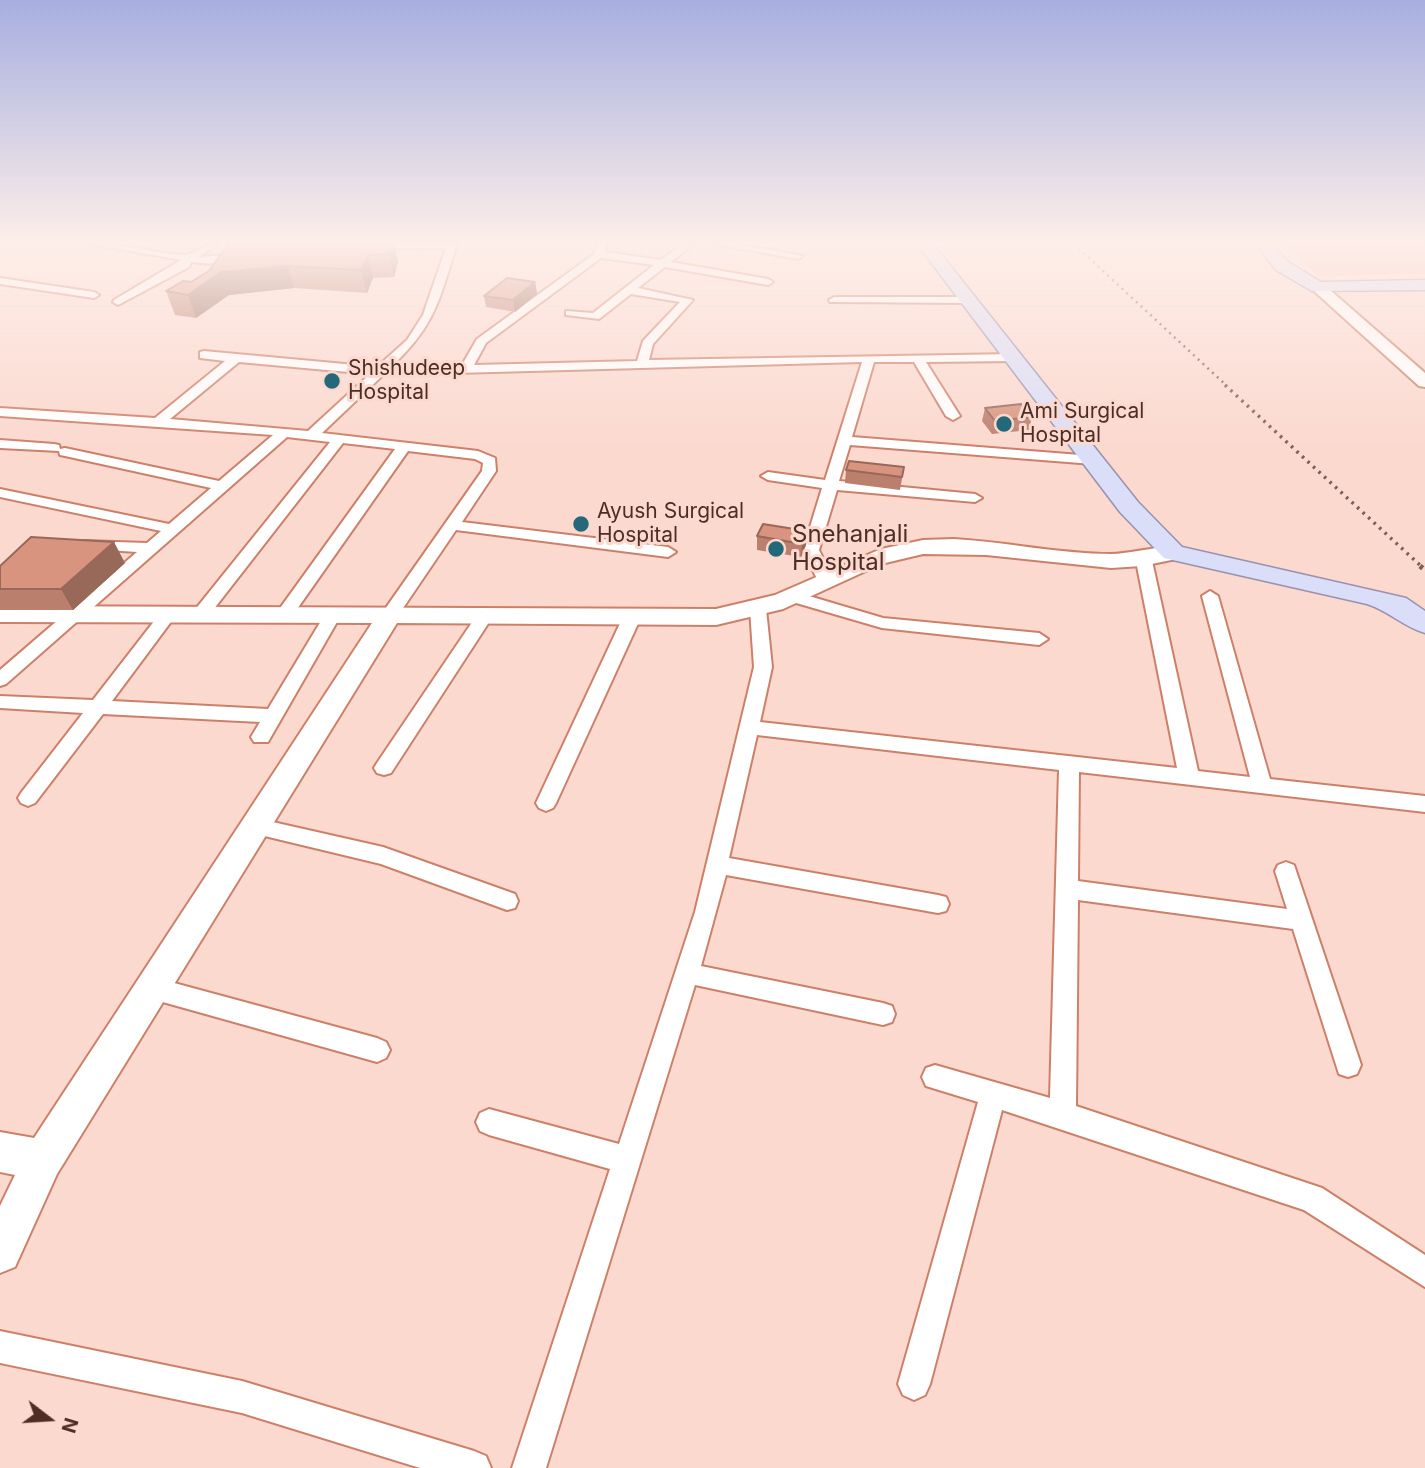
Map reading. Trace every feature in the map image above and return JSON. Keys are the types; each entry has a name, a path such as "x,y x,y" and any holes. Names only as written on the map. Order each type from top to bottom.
{"main road":[{"path":"979,313 1129,507 1173,553 1374,597 1396,604 1425,624"}],"street":[{"path":"311,436 411,342 430,313"},
{"path":"466,369 481,341 518,313"},
{"path":"570,313 595,317 601,313"},
{"path":"642,364 647,343 676,313"},
{"path":"1348,313 1421,375"},
{"path":"204,355 379,372 642,364 1014,358"},
{"path":"158,422 236,358"},
{"path":"917,358 953,416"},
{"path":"825,579 811,550 869,359"},
{"path":"0,412 283,433 478,455 490,461 489,471 389,616 43,1160 0,1252"},
{"path":"0,680 283,433"},
{"path":"200,615 339,439"},
{"path":"844,440 1093,460"},
{"path":"0,444 59,450 221,486"},
{"path":"285,615 405,446"},
{"path":"768,476 830,485 975,498"},
{"path":"0,493 171,529"},
{"path":"452,525 668,552"},
{"path":"71,543 150,548"},
{"path":"0,614 716,617 758,609 885,555 920,547 944,545 1115,562 1144,561 1173,553"},
{"path":"1144,561 1189,777"},
{"path":"792,596 882,623 1039,639"},
{"path":"1210,596 1262,785"},
{"path":"529,1468 706,912 763,667 758,609"},
{"path":"28,798 169,615"},
{"path":"261,737 333,615"},
{"path":"384,768 485,616"},
{"path":"546,803 632,617"},
{"path":"0,702 274,716"},
{"path":"749,727 1425,804"},
{"path":"1063,1115 1069,763"},
{"path":"255,826 383,856 507,901"},
{"path":"717,865 938,904"},
{"path":"1286,871 1348,1065"},
{"path":"1067,889 1302,921"},
{"path":"686,972 883,1014"},
{"path":"152,988 377,1050"},
{"path":"935,1077 1063,1115 1312,1198 1425,1272"},
{"path":"914,1384 993,1094"},
{"path":"489,1122 627,1160"},
{"path":"0,1152 43,1160"},
{"path":"0,1347 242,1397 471,1468"}],"building":[{"path":"1021,404 1032,417 995,421 985,408"},
{"path":"849,461 904,467 902,477 846,470"},
{"path":"763,524 807,531 802,544 757,536"},
{"path":"31,537 114,542 61,589 0,589 0,566"}],"railway":[{"path":"1148,313 1227,386"},
{"path":"1225,385 1422,567"},
{"path":"1420,566 1425,570"}],"place":[{"name":"Shishudeep Hospital","path":"332,381"},
{"name":"Ami Surgical Hospital","path":"1004,424"},
{"name":"Ayush Surgical Hospital","path":"581,524"},
{"name":"Snehanjali Hospital","path":"776,549"}]}
